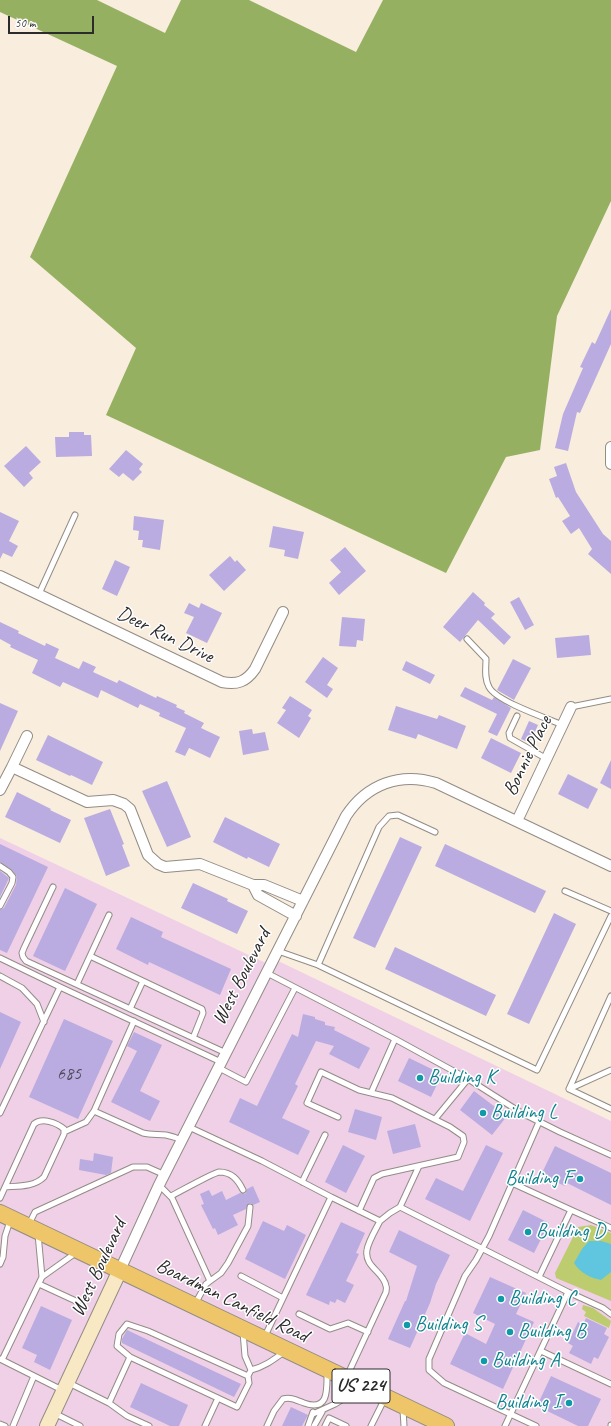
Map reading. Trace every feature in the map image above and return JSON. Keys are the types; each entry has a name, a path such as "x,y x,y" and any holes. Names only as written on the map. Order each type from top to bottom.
{"main road":[{"name":"Boardman Canfield Road","path":"5,1215 446,1426"}],"street":[{"path":"611,447 611,464"},
{"name":"Deer Run Drive","path":"0,576 215,679 230,684 244,681 251,676 283,612"},
{"name":"Bonnie Place","path":"517,821 571,707"},
{"path":"0,790 27,736"},
{"path":"12,767 87,802 113,800 124,804 130,809 148,855 158,864 165,867 200,864 253,885 264,885 303,901"},
{"name":"West Boulevard","path":"47,1426 160,1185 350,809 368,792 384,783 409,778 427,780 611,866"},
{"path":"253,885 258,895 296,916"}],"lane":[{"path":"39,594 75,515"},
{"path":"466,639 486,659 486,677 492,692 509,703 563,725"},
{"path":"571,707 611,699"},
{"path":"517,716 509,734 510,738 547,759"},
{"path":"318,965 379,827 389,816 398,815 435,832"},
{"path":"0,866 9,872 13,877 12,883 0,906"},
{"path":"53,887 24,948 22,953 23,958 26,961 193,1038 246,1082 295,988"},
{"path":"565,891 611,911"},
{"path":"77,984 109,915"},
{"path":"278,951 318,965 537,1070 611,916"},
{"path":"90,956 202,1009 203,1013 193,1038"},
{"path":"0,958 222,1061"},
{"path":"267,974 396,1039 468,1079 520,1112 539,1122 611,1155"},
{"path":"0,976 22,988 37,1004 44,1022"},
{"path":"130,1009 143,981"},
{"path":"0,1113 60,987"},
{"path":"569,1089 611,996"},
{"path":"64,1132 86,1122 94,1111 134,1021"},
{"path":"371,1093 396,1039"},
{"path":"569,1089 611,1070"},
{"path":"338,1117 307,1103 322,1072 359,1090 392,1098 450,1127 463,1136 464,1142 458,1157 382,1174 374,1178 359,1211"},
{"path":"435,1119 468,1079"},
{"path":"569,1089 611,1109"},
{"path":"94,1111 151,1136 173,1136 182,1141"},
{"path":"0,1198 5,1187 34,1124 42,1120 56,1124 64,1129 64,1134 44,1177 40,1181 33,1184 5,1187"},
{"path":"536,1426 444,1383 429,1370 429,1359 465,1276 482,1249 539,1122"},
{"path":"189,1127 262,1161 380,1221"},
{"path":"302,1182 325,1135"},
{"path":"346,1378 386,1292 386,1285 381,1276 373,1269 368,1260 366,1251 380,1221 390,1212 400,1207 419,1166"},
{"path":"42,1277 33,1229 35,1212 133,1167 147,1167 165,1175"},
{"path":"171,1196 219,1172 232,1175 239,1181 243,1190"},
{"path":"512,1183 611,1228"},
{"path":"160,1185 171,1196 210,1281"},
{"path":"263,1339 331,1197"},
{"path":"194,1306 206,1284 221,1273 248,1226 250,1207"},
{"path":"400,1207 539,1278 603,1308 611,1314"},
{"path":"539,1278 571,1210"},
{"path":"0,1264 3,1257 5,1215"},
{"path":"79,1251 42,1277 1,1359 34,1376 110,1402 127,1416 149,1426"},
{"path":"241,1276 283,1298"},
{"path":"39,1284 78,1302"},
{"path":"506,1426 568,1292"},
{"path":"299,1314 330,1329 348,1322 368,1332"},
{"path":"243,1329 245,1356 251,1370 248,1376 249,1383 237,1407 130,1357 116,1346 119,1334 127,1324 148,1330 248,1376"},
{"path":"251,1370 260,1368 272,1362 286,1350"},
{"path":"540,1351 611,1384"},
{"path":"110,1402 130,1357"},
{"path":"308,1426 316,1406 322,1402 326,1394 327,1369"},
{"path":"12,1426 34,1376"},
{"path":"313,1414 323,1411 363,1387"},
{"path":"267,1426 282,1399 290,1397 316,1406 329,1418 346,1426"},
{"path":"371,1426 386,1397"},
{"path":"205,1426 218,1398"},
{"path":"401,1405 404,1412 404,1426"},
{"path":"314,1426 323,1411"},
{"path":"53,1413 80,1426"},
{"path":"325,1426 329,1418"},
{"path":"0,1424 5,1426"}],"shaded area":[{"path":"0,838 270,965 274,959 611,1121 611,1426 0,1426"}],"green space":[{"path":"0,0 97,0 165,33 181,0 249,0 356,52 383,0 611,0 611,201 557,316 540,450 506,457 446,573 106,415 136,348 30,257 117,66 0,12"},
{"path":"591,1225 611,1233 611,1301 556,1278 555,1273 578,1227"},
{"path":"583,1305 593,1308 611,1321 609,1328 584,1316 586,1312 582,1309"}],"water":[{"path":"589,1241 601,1241 611,1244 611,1272 601,1280 593,1278 579,1270 574,1263 582,1249"}],"building":[{"path":"611,309 611,344 580,413 577,412 568,451 555,448 563,414 583,368 580,367 592,342 595,344"},
{"path":"69,432 84,432 84,435 91,435 92,456 56,457 55,437 69,437"},
{"path":"26,446 41,462 29,473 33,478 24,487 4,466"},
{"path":"126,450 143,464 139,469 142,472 133,481 123,473 119,477 109,469"},
{"path":"566,463 576,492 603,534 611,541 611,574 588,554 592,549 579,528 571,534 562,521 570,516 558,497 556,498 549,479 557,476 554,467"},
{"path":"0,512 19,521 9,541 18,546 12,557 3,553 0,559"},
{"path":"134,516 164,520 160,550 142,547 143,540 138,540 139,531 133,530"},
{"path":"273,526 304,532 298,559 284,556 285,550 269,547"},
{"path":"345,547 366,571 339,595 329,583 341,572 330,560"},
{"path":"230,556 235,562 237,560 246,570 224,591 209,575"},
{"path":"115,560 130,567 117,596 102,589"},
{"path":"473,592 485,603 484,605 495,614 491,618 511,637 504,645 478,620 460,642 443,627"},
{"path":"519,597 534,625 525,630 510,602"},
{"path":"189,603 199,608 201,603 222,613 207,643 186,633 194,617 184,613"},
{"path":"342,617 365,619 363,641 357,640 356,647 339,646"},
{"path":"0,622 19,631 18,633 45,646 46,643 59,649 55,658 79,669 83,661 96,667 93,672 117,683 119,680 156,698 157,696 177,705 176,707 185,711 184,713 204,723 201,728 220,737 210,758 189,748 185,756 175,752 186,728 159,716 160,713 140,704 138,708 101,690 98,698 63,682 60,687 32,673 38,660 10,647 11,645 0,639"},
{"path":"589,635 591,655 557,658 555,638"},
{"path":"323,657 338,668 327,685 333,689 327,698 305,682"},
{"path":"513,659 531,668 514,700 497,690"},
{"path":"406,661 435,675 430,684 402,670"},
{"path":"465,687 492,700 494,697 511,708 497,736 488,732 497,714 460,696"},
{"path":"290,696 312,710 308,716 311,718 299,738 277,723 286,710 282,708"},
{"path":"0,703 18,711 0,751"},
{"path":"396,706 437,719 439,715 466,726 457,749 418,734 416,739 388,730"},
{"path":"529,721 538,725 530,743 521,739"},
{"path":"252,729 253,734 265,732 269,750 243,755 239,731"},
{"path":"48,735 103,762 92,785 36,760"},
{"path":"491,738 521,753 511,773 481,758"},
{"path":"611,760 611,789 600,783"},
{"path":"568,774 598,789 588,809 558,794"},
{"path":"167,781 191,837 167,847 142,791"},
{"path":"17,792 71,820 60,843 5,817"},
{"path":"110,809 124,844 122,845 130,866 106,876 84,818"},
{"path":"225,817 280,844 269,867 248,857 247,859 213,842"},
{"path":"400,837 422,847 375,948 353,938"},
{"path":"0,844 48,867 7,953 0,950 0,910 4,908 16,885 17,876 11,869 0,862"},
{"path":"445,844 546,891 535,913 435,866"},
{"path":"0,871 9,878 0,897"},
{"path":"193,883 228,899 227,901 248,911 237,934 181,908"},
{"path":"65,888 97,904 65,971 33,956"},
{"path":"554,913 576,924 529,1024 507,1014"},
{"path":"131,917 163,932 161,937 231,969 220,995 149,962 148,965 116,949"},
{"path":"395,947 496,995 486,1016 385,969"},
{"path":"0,1012 21,1022 0,1069"},
{"path":"303,1014 315,1017 315,1019 325,1022 325,1025 335,1027 334,1030 370,1048 359,1069 329,1054 334,1046 316,1041 295,1084 298,1086 282,1118 310,1131 298,1155 229,1122 240,1098 257,1106 292,1034 298,1037"},
{"path":"64,1019 113,1041 78,1119 29,1097"},
{"path":"134,1032 162,1045 140,1091 160,1101 150,1121 111,1102 137,1051 127,1046"},
{"name":"Building K","path":"409,1058 442,1074 431,1097 398,1081"},
{"name":"Building L","path":"474,1091 507,1116 492,1135 460,1110"},
{"path":"355,1109 382,1117 376,1140 348,1132"},
{"path":"415,1124 421,1147 393,1154 387,1131"},
{"path":"343,1145 365,1156 346,1193 325,1182"},
{"path":"486,1145 503,1153 470,1221 425,1199 436,1178 463,1191"},
{"name":"Building F","path":"555,1146 611,1173 611,1205 567,1183 565,1186 541,1175"},
{"path":"94,1153 113,1157 111,1173 106,1175 79,1170 80,1159 93,1161"},
{"path":"253,1186 260,1202 253,1205 251,1203 248,1204 246,1209 233,1215 238,1225 218,1235 215,1228 213,1229 201,1205 204,1204 200,1194 209,1190 212,1196 222,1191 226,1200 240,1193 245,1194 247,1189"},
{"name":"Building D","path":"523,1210 549,1223 534,1253 508,1240"},
{"path":"263,1221 284,1231 287,1225 306,1235 285,1279 245,1259"},
{"path":"341,1222 365,1233 356,1253 359,1254 346,1281 354,1285 345,1303 337,1299 335,1303 330,1301 329,1305 306,1295"},
{"path":"399,1230 450,1255 436,1284 430,1303 410,1348 388,1339 406,1301 417,1266 389,1252"},
{"path":"490,1277 526,1293 516,1314 534,1322 503,1389 450,1364 465,1333 486,1344 495,1324 473,1313"},
{"path":"41,1306 72,1320 50,1370 34,1362 37,1355 22,1348"},
{"path":"586,1318 607,1328 604,1334 609,1337 598,1359 594,1357 591,1364 569,1353 573,1346 568,1343 578,1322 583,1325"},
{"path":"127,1330 241,1384 234,1397 122,1343 122,1339"},
{"name":"Building I","path":"551,1376 601,1399 588,1426 578,1426 537,1406"},
{"path":"141,1383 188,1405 179,1426 170,1426 130,1407"},
{"path":"291,1407 308,1415 302,1426 282,1426"}],"place":[{"name":"Building K","path":"420,1078"},
{"name":"Building L","path":"483,1113"},
{"name":"Building F","path":"580,1179"},
{"name":"Building D","path":"528,1232"},
{"name":"Building C","path":"501,1299"},
{"name":"Building S","path":"407,1325"},
{"name":"Building B","path":"510,1332"},
{"name":"Building A","path":"484,1361"},
{"name":"Building I","path":"569,1403"}]}
